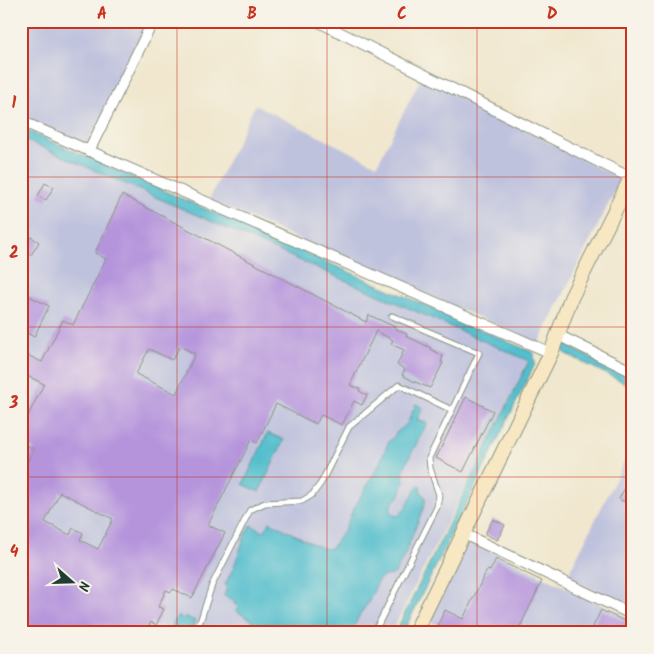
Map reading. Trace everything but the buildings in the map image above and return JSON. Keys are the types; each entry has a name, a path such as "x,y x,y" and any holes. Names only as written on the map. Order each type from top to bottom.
{"street":[{"path":"89,151 153,21"},
{"path":"317,21 632,177 571,298 551,353 415,633"},
{"path":"21,121 551,353"},
{"path":"558,335 633,372"},
{"path":"464,534 633,615"}],"lane":[{"path":"374,633 437,507 439,495 430,468 429,458 479,353 392,316"},
{"path":"194,633 201,619 212,585 250,510 265,503 302,501 312,495 321,483 350,427 399,385 452,410"}],"shaded area":[{"path":"21,21 149,21 89,142 84,146 21,119"},
{"path":"421,78 621,179 539,343 209,200 255,105 377,165"},
{"path":"21,138 529,361 391,633 21,633"},
{"path":"633,444 633,609 567,577"},
{"path":"467,540 633,620 633,633 453,633 427,620"}],"water":[{"path":"21,128 534,353 535,364 403,633 395,633 529,361 21,138"},
{"path":"563,344 633,378 633,387 564,353"},
{"path":"416,404 423,408 417,420 427,423 406,464 403,473 404,483 399,497 391,505 390,511 393,515 398,516 404,510 419,484 421,486 420,490 425,497 425,504 405,554 395,573 379,579 351,633 251,633 253,625 251,620 236,611 238,606 234,604 235,601 224,596 227,587 225,584 251,525 264,532 270,522 319,547 331,548 344,531 353,510 378,467 389,441 407,424"},
{"path":"268,433 284,440 259,492 243,484"},
{"path":"177,616 184,619 185,616 195,621 189,633 169,633"}],"waterway":[{"path":"21,31 26,21"},
{"path":"427,626 441,633"}]}
